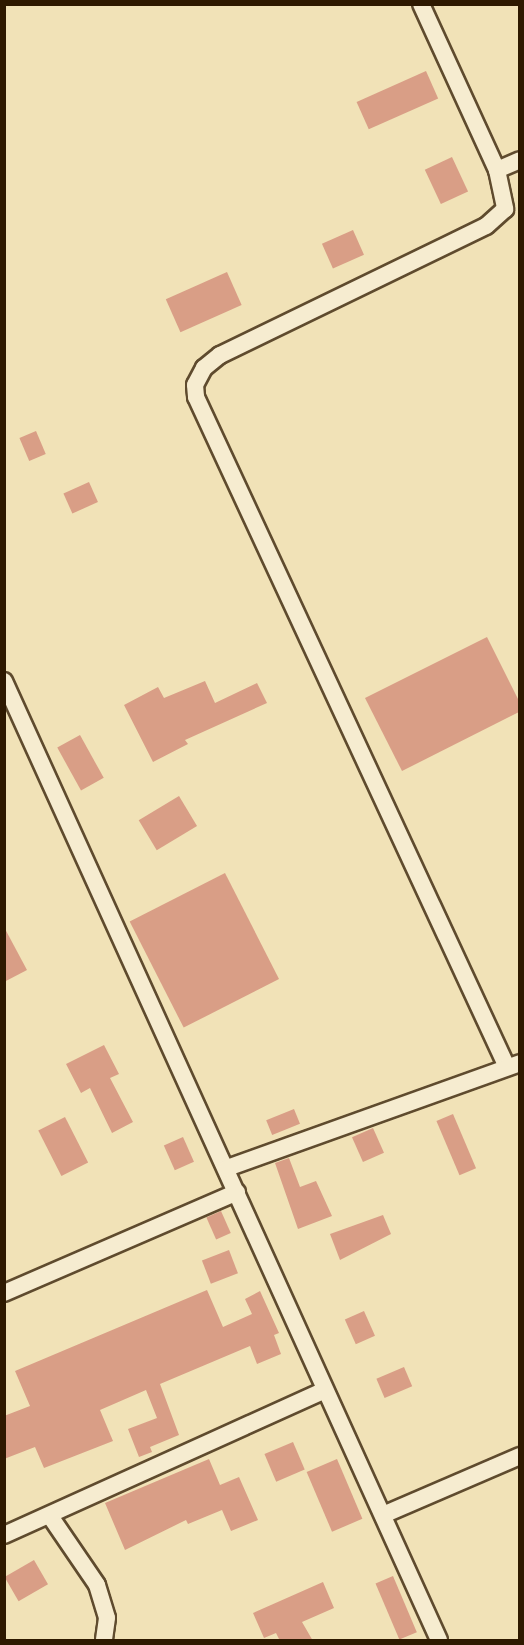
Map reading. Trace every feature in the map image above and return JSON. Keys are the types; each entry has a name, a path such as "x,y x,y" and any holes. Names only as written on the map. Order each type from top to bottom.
{"street":[{"path":"227,1168 513,1065 196,396 195,385 204,368 220,355 500,217 506,202 498,170 421,4"},
{"path":"498,170 519,160"},
{"path":"4,681 227,1168 437,1640"},
{"path":"4,1293 237,1192"},
{"path":"4,1535 325,1389"},
{"path":"383,1515 519,1456"},
{"path":"50,1516 97,1585 106,1618 104,1641"}],"building":[{"path":"426,71 438,98 369,129 357,102"},
{"path":"452,157 468,191 441,204 425,170"},
{"path":"353,230 364,255 333,268 322,244"},
{"path":"227,272 242,305 180,332 166,299"},
{"path":"36,431 46,454 29,461 19,438"},
{"path":"89,482 98,502 72,513 63,493"},
{"path":"487,637 519,701 519,712 402,771 365,698"},
{"path":"205,681 215,703 257,683 267,703 185,740 188,744 153,762 124,705 158,687 164,698"},
{"path":"80,735 104,778 81,790 57,748"},
{"path":"179,796 197,826 157,850 139,820"},
{"path":"225,873 279,979 184,1028 130,922"},
{"path":"4,927 27,970 4,982"},
{"path":"104,1045 119,1074 110,1078 133,1122 112,1133 90,1088 81,1093 66,1064"},
{"path":"294,1109 300,1124 272,1135 266,1120"},
{"path":"453,1114 476,1168 459,1175 436,1121"},
{"path":"65,1117 88,1162 61,1176 38,1131"},
{"path":"373,1128 384,1153 363,1162 352,1137"},
{"path":"183,1137 194,1162 175,1170 164,1146"},
{"path":"289,1158 300,1187 316,1181 332,1216 298,1229 275,1163"},
{"path":"221,1211 231,1233 216,1239 206,1218"},
{"path":"383,1215 391,1234 340,1260 330,1234"},
{"path":"229,1250 238,1273 211,1284 202,1260"},
{"path":"207,1290 223,1327 252,1314 245,1299 260,1291 279,1333 274,1335 281,1354 257,1364 250,1346 160,1384 179,1435 150,1447 152,1452 139,1457 128,1429 157,1418 146,1390 100,1410 113,1441 44,1468 35,1447 4,1459 4,1416 30,1406 15,1371"},
{"path":"364,1311 375,1336 356,1344 345,1320"},
{"path":"404,1367 412,1386 385,1398 376,1379"},
{"path":"293,1442 305,1470 276,1482 264,1454"},
{"path":"209,1459 220,1485 239,1477 258,1520 231,1531 222,1510 188,1524 186,1520 125,1550 105,1503"},
{"path":"337,1459 362,1519 332,1532 307,1472"},
{"path":"34,1560 48,1584 19,1601 5,1577"},
{"path":"393,1576 417,1632 399,1640 376,1583"},
{"path":"323,1582 334,1608 302,1622 313,1641 280,1641 276,1633 264,1638 253,1613"}]}
